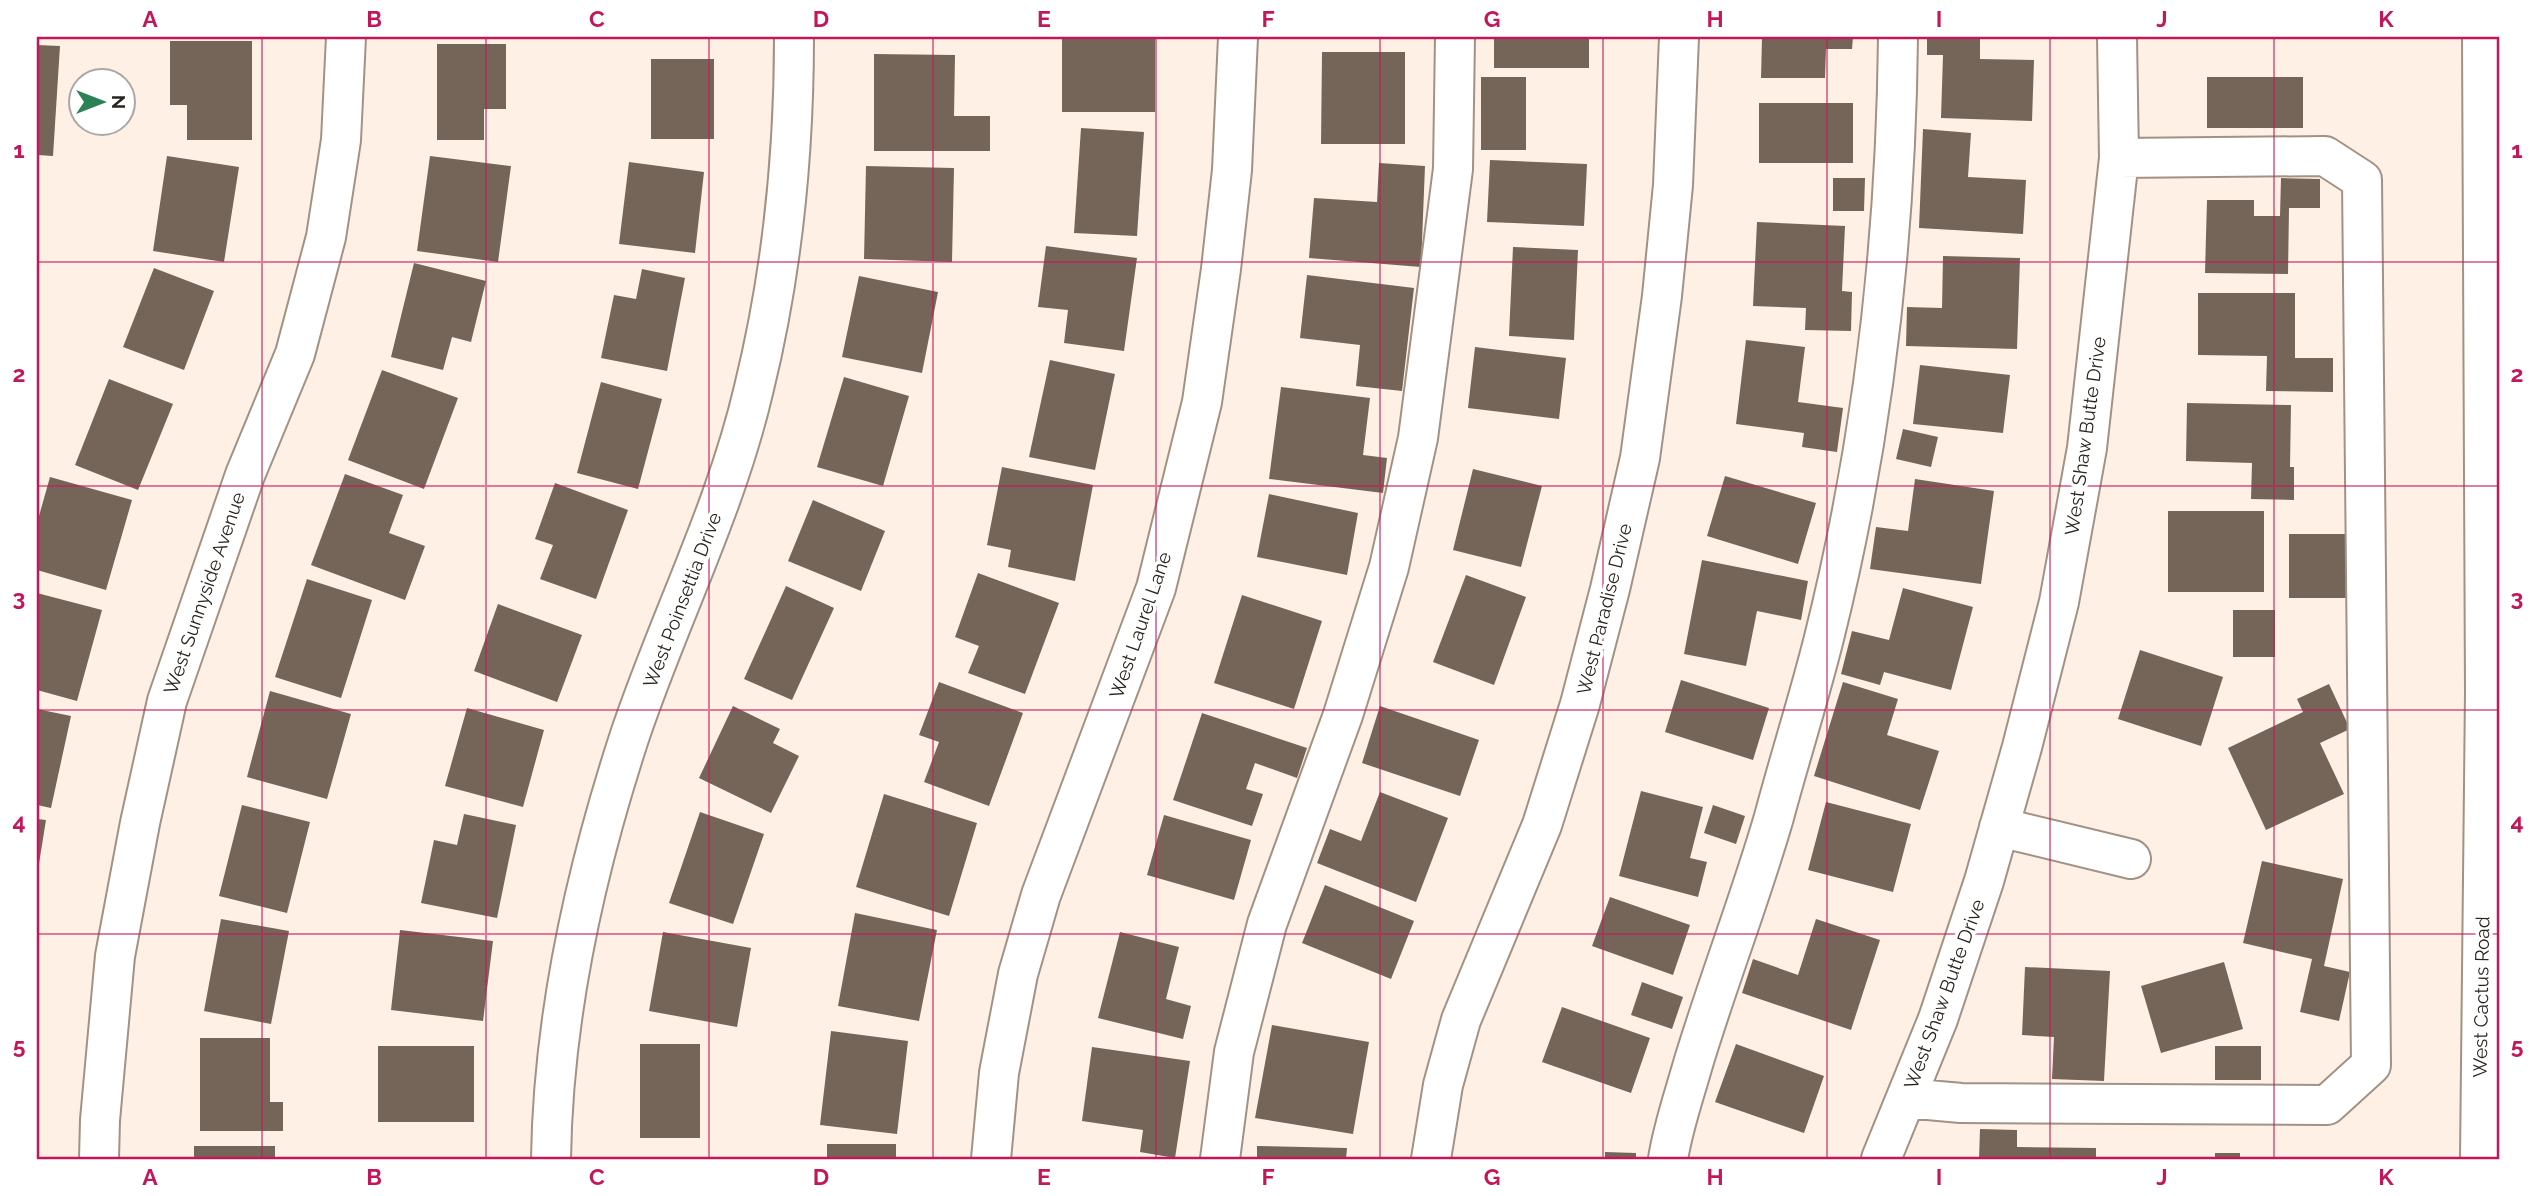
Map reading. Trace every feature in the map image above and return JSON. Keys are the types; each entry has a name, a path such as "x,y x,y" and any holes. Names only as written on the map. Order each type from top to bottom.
{"street":[{"name":"West Sunnyside Avenue","path":"99,1159 115,956 140,823 167,701 245,475 295,354 323,250 341,140 345,37"},
{"name":"West Poinsettia Drive","path":"551,1159 552,1108 563,1010 588,881 630,738 724,490 754,389 780,251 789,168 794,37"},
{"name":"West Laurel Lane","path":"991,1159 999,1073 1018,974 1041,895 1156,588 1202,402 1232,170 1238,37"},
{"path":"1220,1159 1234,1052 1267,924 1343,715 1385,579 1418,438 1453,169 1455,37"},
{"name":"West Paradise Drive","path":"1431,1159 1443,1085 1461,1020 1542,825 1580,704 1640,458 1662,296 1673,185 1679,37"},
{"path":"1668,1159 1672,1136 1707,1015 1771,825 1821,652 1858,477 1883,301 1897,139 1898,37"},
{"name":"West Shaw Butte Drive","path":"1881,1159 1938,1019 1999,827 2059,602 2087,448 2119,158 2117,37"},
{"name":"West Cactus Road","path":"2480,1159 2489,1096 2492,813 2482,37"},
{"path":"1906,1098 1961,1103 2328,1105 2371,1065 2362,180 2325,156 2119,158"},
{"path":"1999,827 2131,859"}],"building":[{"path":"1062,37 1155,37 1155,112 1062,112"},
{"path":"1494,37 1589,37 1589,68 1494,68"},
{"path":"1762,37 1853,37 1852,49 1826,49 1825,78 1761,78"},
{"path":"1927,37 1980,37 1980,59 2034,60 2032,121 1941,118 1943,55 1927,55"},
{"path":"170,41 252,41 252,140 187,140 187,105 170,105"},
{"path":"437,44 506,44 506,109 484,109 484,140 437,140"},
{"path":"37,45 60,46 53,156 37,155"},
{"path":"1322,52 1405,52 1405,144 1321,144"},
{"path":"874,54 955,55 954,116 990,116 990,151 874,151"},
{"path":"651,59 714,59 714,139 651,139"},
{"path":"1481,77 1526,77 1526,150 1481,150"},
{"path":"2207,77 2303,77 2303,128 2207,128"},
{"path":"1759,103 1853,103 1853,163 1759,163"},
{"path":"1081,128 1144,132 1137,236 1074,233"},
{"path":"1923,129 1971,133 1968,177 2026,180 2023,234 1919,228"},
{"path":"167,156 239,167 224,262 153,251"},
{"path":"430,156 511,166 498,262 417,251"},
{"path":"1490,160 1587,164 1584,226 1487,222"},
{"path":"629,162 704,172 695,253 619,244"},
{"path":"1379,163 1425,166 1421,267 1309,258 1314,198 1377,202"},
{"path":"866,166 954,168 952,262 864,259"},
{"path":"1833,178 1865,178 1864,211 1833,211"},
{"path":"2281,178 2320,179 2320,208 2289,208 2288,274 2205,273 2207,200 2254,200 2254,216 2280,216"},
{"path":"1757,222 1845,226 1842,291 1852,292 1851,331 1805,330 1806,308 1753,306"},
{"path":"1046,246 1137,258 1124,351 1064,343 1068,310 1038,307"},
{"path":"1513,247 1578,250 1574,340 1509,336"},
{"path":"1943,256 2020,258 2017,349 1906,346 1907,307 1942,308"},
{"path":"414,263 486,281 471,342 452,337 443,370 391,357"},
{"path":"154,268 214,291 184,370 123,347"},
{"path":"642,269 685,278 667,371 601,358 614,295 636,299"},
{"path":"1307,275 1414,288 1402,391 1356,386 1360,345 1300,338"},
{"path":"859,276 938,292 922,373 842,357"},
{"path":"2198,293 2295,293 2295,358 2333,358 2333,392 2266,391 2267,356 2198,355"},
{"path":"1746,340 1805,347 1798,402 1843,408 1837,452 1802,447 1804,433 1736,424"},
{"path":"1475,347 1566,358 1559,419 1468,408"},
{"path":"1050,360 1115,374 1095,470 1029,457"},
{"path":"1920,365 2010,375 2003,433 1913,424"},
{"path":"382,370 458,398 424,489 348,460"},
{"path":"844,377 909,396 883,486 817,467"},
{"path":"109,379 173,404 138,490 75,465"},
{"path":"601,382 662,399 638,489 577,473"},
{"path":"1281,387 1370,398 1363,455 1387,458 1383,493 1269,479"},
{"path":"2187,403 2291,405 2290,467 2294,467 2294,500 2251,499 2252,463 2186,461"},
{"path":"1903,429 1938,437 1931,467 1896,459"},
{"path":"1002,467 1093,485 1075,581 1008,567 1011,550 987,545"},
{"path":"1473,469 1542,486 1521,567 1453,550"},
{"path":"345,474 403,495 389,533 425,546 405,600 311,565"},
{"path":"1725,476 1816,503 1798,564 1707,536"},
{"path":"50,477 132,500 106,590 37,570 37,523"},
{"path":"1915,479 1994,491 1981,584 1870,569 1876,527 1908,531"},
{"path":"555,483 628,510 596,599 540,579 553,545 535,539"},
{"path":"1269,494 1358,513 1347,575 1257,557"},
{"path":"813,500 885,531 861,591 788,561"},
{"path":"2168,511 2264,511 2264,592 2168,592"},
{"path":"2289,534 2346,534 2346,598 2289,598"},
{"path":"1702,560 1808,581 1801,620 1757,611 1746,666 1684,654"},
{"path":"978,573 1059,603 1025,694 968,673 979,646 955,637"},
{"path":"1466,575 1526,597 1494,685 1433,662"},
{"path":"307,579 372,600 341,698 275,677"},
{"path":"786,586 834,608 792,700 744,679"},
{"path":"1903,588 1973,607 1951,690 1884,672 1880,685 1841,674 1852,631 1889,640"},
{"path":"37,593 102,610 77,701 37,690"},
{"path":"1242,595 1322,621 1294,709 1214,683"},
{"path":"498,604 582,635 557,702 474,671"},
{"path":"2233,610 2275,610 2275,657 2233,657"},
{"path":"2140,650 2223,677 2201,746 2118,719"},
{"path":"1681,680 1769,708 1753,760 1665,732"},
{"path":"939,682 1023,713 989,806 924,782 939,742 919,735"},
{"path":"1843,682 1898,699 1887,735 1939,751 1920,810 1814,776"},
{"path":"2329,684 2350,729 2320,743 2344,794 2266,830 2228,748 2303,712 2297,699"},
{"path":"270,691 351,714 327,799 247,777"},
{"path":"733,706 780,729 773,743 799,756 771,813 699,778"},
{"path":"1380,706 1479,740 1460,796 1362,763"},
{"path":"467,708 544,730 523,807 445,786"},
{"path":"37,709 71,716 51,808 37,805"},
{"path":"1202,713 1307,748 1297,778 1255,763 1246,789 1263,794 1252,826 1173,800"},
{"path":"1641,791 1703,807 1690,858 1707,862 1698,897 1619,876"},
{"path":"1380,792 1448,818 1416,902 1317,863 1330,829 1361,841"},
{"path":"884,794 977,823 949,916 856,887"},
{"path":"1826,802 1911,824 1893,892 1808,870"},
{"path":"242,805 310,822 287,913 219,896"},
{"path":"1713,805 1745,816 1736,844 1704,833"},
{"path":"700,812 764,834 733,924 669,903"},
{"path":"464,814 516,825 497,918 421,903 434,840 457,845"},
{"path":"1164,815 1251,840 1234,900 1147,875"},
{"path":"37,819 46,820 38,870 37,870"},
{"path":"2262,861 2343,879 2324,966 2350,972 2339,1021 2300,1012 2312,959 2243,943"},
{"path":"1325,885 1414,921 1391,979 1302,943"},
{"path":"1610,897 1690,925 1673,975 1592,946"},
{"path":"855,913 937,930 919,1021 838,1006"},
{"path":"221,919 289,931 271,1024 204,1011"},
{"path":"1816,919 1880,940 1851,1030 1742,993 1753,959 1798,975"},
{"path":"400,930 493,941 483,1021 391,1010"},
{"path":"663,932 751,948 737,1027 649,1011"},
{"path":"1120,932 1179,947 1166,999 1191,1006 1183,1039 1098,1018"},
{"path":"2224,962 2243,1029 2161,1053 2141,986"},
{"path":"2025,967 2110,971 2104,1081 2052,1079 2054,1037 2022,1035"},
{"path":"1642,982 1683,997 1672,1029 1631,1015"},
{"path":"1562,1007 1650,1038 1631,1093 1542,1062"},
{"path":"1272,1025 1369,1042 1353,1134 1255,1118"},
{"path":"831,1031 908,1041 897,1134 820,1125"},
{"path":"200,1038 270,1038 270,1102 283,1102 283,1131 200,1131"},
{"path":"640,1044 700,1044 700,1138 640,1138"},
{"path":"1736,1044 1824,1076 1804,1133 1715,1102"},
{"path":"378,1046 474,1046 474,1122 378,1122"},
{"path":"2215,1046 2261,1046 2261,1080 2215,1080"},
{"path":"1092,1047 1190,1061 1175,1158 1140,1152 1143,1130 1082,1121"},
{"path":"1980,1129 2017,1130 2017,1147 2096,1148 2096,1159 1979,1159"},
{"path":"827,1144 896,1144 896,1159 827,1159"},
{"path":"194,1146 275,1146 275,1159 194,1159"},
{"path":"1257,1146 1347,1148 1346,1159 1257,1159"},
{"path":"1605,1152 1636,1153 1636,1159 1605,1159"},
{"path":"2215,1153 2240,1153 2240,1159 2215,1159"}]}
